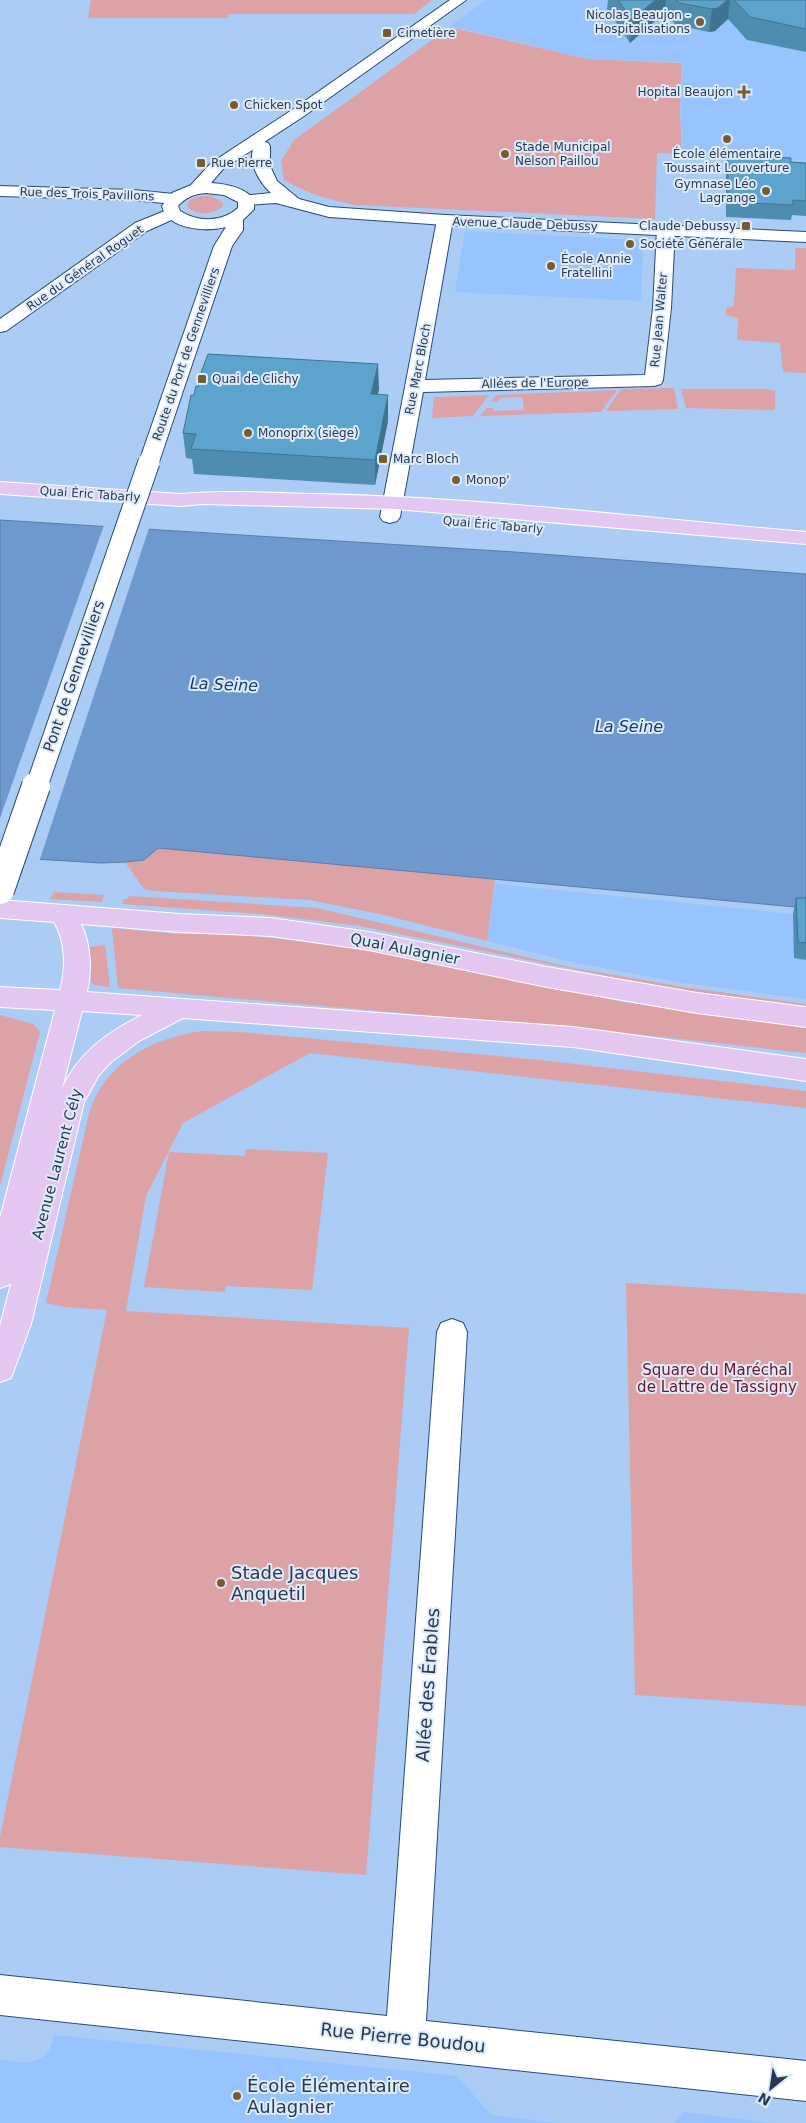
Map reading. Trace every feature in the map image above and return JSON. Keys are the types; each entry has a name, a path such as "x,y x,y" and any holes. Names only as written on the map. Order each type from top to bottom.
{"main road":[{"name":"Quai Éric Tabarly","path":"0,488 181,500 200,505 560,515 680,528 806,538"},
{"name":"Quai Éric Tabarly","path":"392,510 806,550"},
{"name":"Quai Aulagnier","path":"0,909 180,924 271,927 350,938 697,1003 806,1017"},
{"name":"Avenue Laurent Cély","path":"0,1275 76,981 77,953 72,928 62,914"},
{"path":"0,997 180,1008 573,1037 806,1070"},
{"name":"Avenue Laurent Cély","path":"0,1368 16,1324 70,1102 78,1082 103,1052 130,1034 180,1008"}],"street":[{"path":"197,189 217,166 298,113 459,0"},
{"path":"227,190 225,182 234,169 298,113"},
{"path":"262,146 262,172 274,188 293,202"},
{"path":"197,189 227,190 246,200"},
{"name":"Rue du Général Roguet","path":"0,327 173,206 180,195 197,189"},
{"name":"Rue des Trois Pavillons","path":"0,191 133,195 173,206"},
{"name":"Avenue Claude Debussy","path":"246,200 276,198 329,212 445,220 806,237"},
{"name":"Route du Port de Gennevilliers","path":"149,462 223,246 234,230 235,218 246,209 246,200"},
{"path":"173,206 186,221 210,224 235,218"},
{"name":"Rue Marc Bloch","path":"392,510 445,220"},
{"path":"210,224 223,246"},
{"name":"Rue Jean Walter","path":"654,380 662,308 666,229"},
{"name":"Allées de l'Europe","path":"415,386 654,380"},
{"name":"Pont de Gennevilliers","path":"0,890 149,462"},
{"name":"Allée des Érables","path":"406,2038 452,1332"},
{"name":"Rue Pierre Boudou","path":"0,1995 806,2081"}],"shaded area":[{"name":"Hopital Beaujon","path":"486,0 806,0 806,161 683,154 681,123 683,62 588,59 450,26"},
{"name":"École Annie Fratellini","path":"465,231 643,240 641,301 455,292"},
{"path":"495,884 793,914 806,960 806,999 678,982 567,961 487,941"},
{"name":"École Élémentaire Aulagnier","path":"54,2035 457,2076 491,2115 558,2123 0,2123 0,2059 25,2063 38,2060 50,2049"},
{"path":"684,2112 770,2123 674,2123"}],"green space":[{"path":"91,0 432,0 414,14 229,14 228,18 88,18"},
{"path":"450,27 587,59 682,63 680,112 682,154 657,153 655,219 356,205 319,196 284,180 281,161 294,140"},
{"path":"212,196 223,203 223,206 210,213 200,213 187,206 193,198"},
{"path":"795,248 806,248 806,373 783,372 780,343 737,340 738,318 726,315 726,308 734,306 736,268 795,270"},
{"path":"674,388 678,409 606,411 621,389"},
{"path":"681,389 768,389 775,391 775,410 686,408"},
{"path":"617,390 601,412 480,416 487,408 494,408 493,411 524,410 522,397 500,398 497,402 491,401 496,395"},
{"path":"489,395 473,416 432,418 434,397"},
{"path":"158,848 495,879 487,941 384,915 309,900 144,889 125,862 144,860"},
{"path":"54,892 104,895 102,902 50,899"},
{"path":"129,896 317,908 569,967 683,987 806,1004 806,1007 684,990 617,978 360,926 261,914 122,904 124,899 128,899"},
{"path":"112,928 177,934 231,934 370,950 624,1002 806,1028 806,1053 616,1032 118,988"},
{"path":"105,945 110,987 94,985 91,981 89,947"},
{"path":"0,1015 33,1024 40,1032 0,1186"},
{"name":"Stade Jacques Anquetil","path":"202,1031 240,1032 540,1060 806,1091 806,1108 310,1053 183,1123 146,1196 126,1311 409,1328 366,1875 0,1847 0,1837 107,1310 66,1307 46,1303 89,1114 96,1096 106,1080 132,1056 165,1040 183,1034"},
{"path":"246,1149 328,1153 312,1290 226,1286 225,1292 144,1287 169,1152 245,1156"},
{"name":"Square du Maréchal de Lattre de Tassigny","path":"626,1283 806,1294 806,1706 635,1695"}],"water":[{"name":"La Seine","path":"0,520 515,552 806,574 806,908 158,848 144,860 125,862 101,863 0,857"}],"pier":[{"path":"104,525 149,528 39,862 0,860 0,818"}],"building":[{"path":"618,0 655,0 632,20"},
{"path":"676,0 727,0 718,8 712,9 679,3"},
{"path":"734,0 806,0 806,29 750,17"},
{"name":"Gymnase Léo Lagrange","path":"728,155 791,158 791,162 806,163 806,201 793,200 793,205 728,202"},
{"path":"208,354 378,364 371,394 388,395 375,460 191,449 196,434 183,433 191,395 194,395 196,386 198,387"},
{"path":"796,898 806,898 806,943 798,942"}],"place":[{"name":"Nicolas Beaujon - Hospitalisations","path":"700,22"},
{"name":"Cimetière","path":"387,33"},
{"name":"Hopital Beaujon","path":"744,92"},
{"name":"Chicken Spot","path":"234,105"},
{"name":"École élémentaire Toussaint Louverture","path":"727,139"},
{"name":"Stade Municipal Nelson Paillou","path":"505,154"},
{"name":"Rue Pierre","path":"201,163"},
{"name":"Gymnase Léo Lagrange","path":"766,191"},
{"name":"Claude Debussy","path":"746,226"},
{"name":"Société Générale","path":"630,244"},
{"name":"École Annie Fratellini","path":"551,266"},
{"name":"Quai de Clichy","path":"202,379"},
{"name":"Monoprix (siège)","path":"248,433"},
{"name":"Marc Bloch","path":"383,459"},
{"name":"Monop'","path":"456,480"},
{"name":"Stade Jacques Anquetil","path":"221,1583"},
{"name":"École Élémentaire Aulagnier","path":"237,2096"}]}
